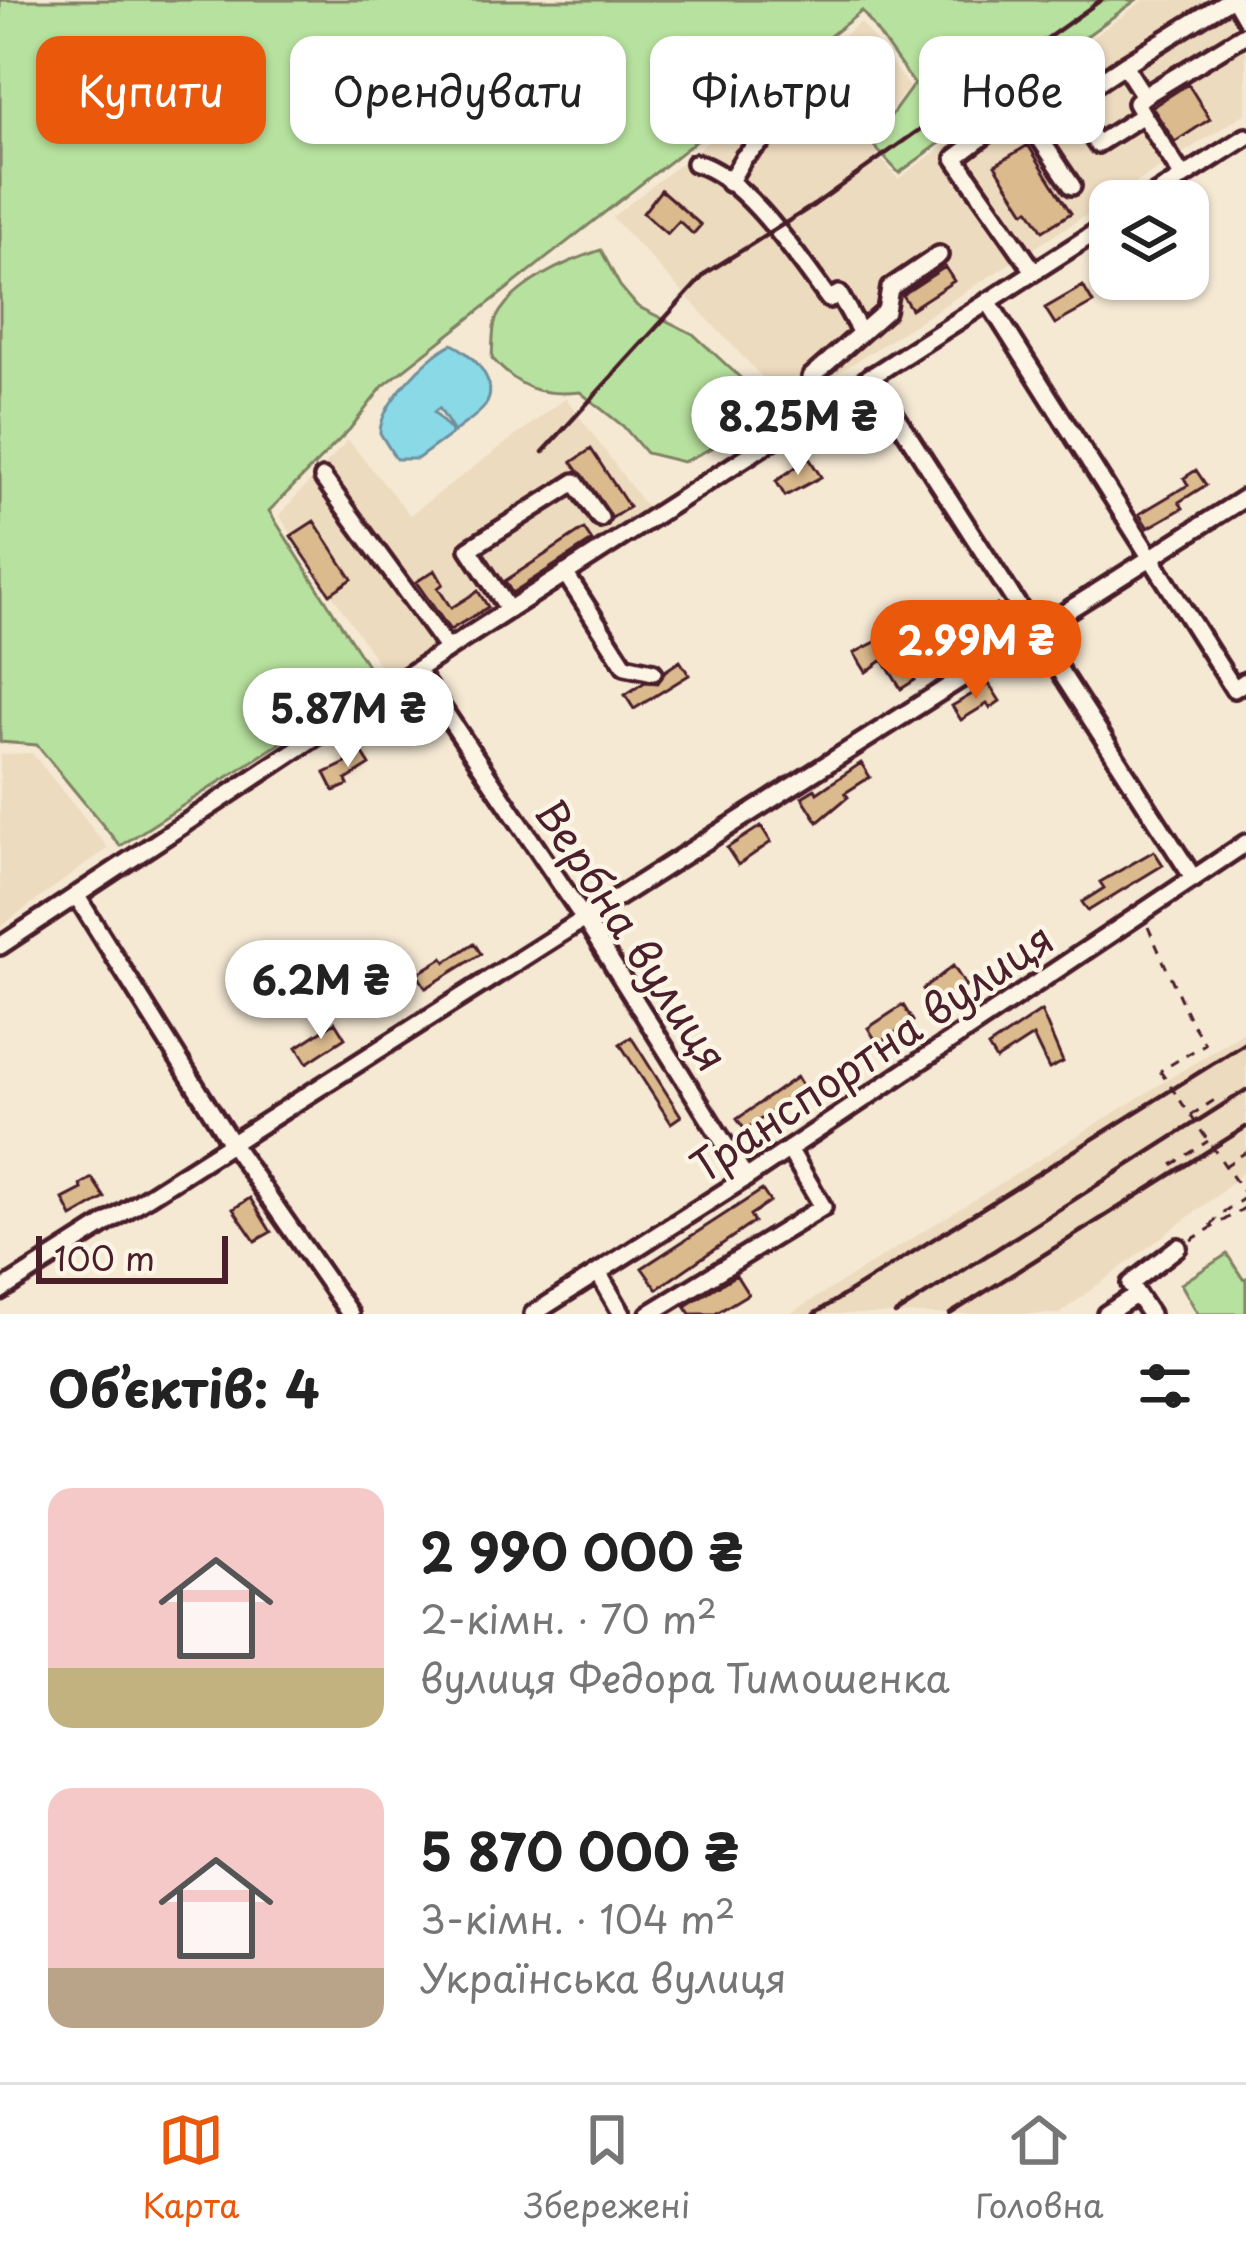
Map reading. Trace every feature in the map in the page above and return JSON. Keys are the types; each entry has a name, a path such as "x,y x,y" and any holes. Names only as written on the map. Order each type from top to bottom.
{"street":[{"path":"1143,116 1097,144 1069,102 1232,0 1246,31 1136,103 1183,177"},
{"path":"1124,65 1144,96"},
{"path":"1034,271 956,158 1020,109 1072,186"},
{"path":"1178,180 1246,137"},
{"path":"728,183 759,144"},
{"path":"695,164 712,167 778,233 829,298 839,294 861,333"},
{"path":"0,946 448,649 1089,237"},
{"path":"827,403 811,377 886,311 890,288 939,255"},
{"path":"988,301 1150,556 1240,685 1246,706"},
{"path":"870,376 1194,879"},
{"path":"323,478 448,649"},
{"path":"508,610 470,549 575,482 600,518"},
{"path":"0,1291 1246,497"},
{"path":"566,573 626,666 653,672"},
{"name":"Вербна вулиця","path":"417,670 585,920 746,1178"},
{"name":"Транспортна вулиця","path":"533,1314 746,1178 1246,843"},
{"path":"76,895 231,1143 350,1314"},
{"path":"650,1314 823,1208 789,1149"},
{"path":"1150,1314 1130,1284 1178,1247"},
{"path":"599,1274 622,1314"},
{"path":"1106,1314 1137,1294"}],"path":[{"path":"1142,915 1205,1044 1160,1071 1246,1197 1219,1215 1209,1229"},
{"path":"1191,1115 1221,1096"},
{"path":"1172,1165 1208,1141"},
{"path":"1225,1166 1246,1153"},
{"path":"1178,1247 1246,1207"}],"shaded area":[{"path":"1144,0 1246,0 1246,113 1141,180 1089,180 1089,213 788,405 612,217 705,144 869,144 898,179 946,144 1105,144 1105,36 1095,36"},
{"path":"861,22 871,36 843,36"},
{"path":"895,68 909,87 895,105"},
{"path":"566,398 649,511 390,681 279,515 348,440 410,515"},
{"path":"32,753 108,848 0,927 0,754"},
{"path":"1246,1031 1246,1169 1059,1314 790,1314"}],"green space":[{"path":"0,0 1136,0 1087,36 919,36 919,144 939,144 899,173 872,144 895,144 895,110 914,84 895,57 895,36 880,36 862,11 830,36 650,36 650,144 692,144 383,386 350,429 269,511 377,681 120,846 37,745 0,742"},
{"path":"601,250 637,306 693,334 746,383 742,416 718,445 683,462 646,453 623,426 580,392 532,388 492,358 496,319 515,295 557,267"},
{"path":"1227,1254 1246,1278 1246,1314 1198,1314 1181,1284"}],"water":[{"path":"452,344 468,354 487,379 485,406 454,432 439,408 434,412 453,433 417,459 396,459 380,433 382,421 418,370"}],"building":[{"path":"1188,84 1210,119 1175,142 1152,107"},
{"path":"1028,145 1071,213 1043,231 995,165"},
{"path":"661,190 701,225 693,234 679,221 667,234 643,213"},
{"path":"945,267 954,281 911,309 902,295"},
{"path":"1083,286 1093,303 1055,324 1045,308"},
{"path":"591,449 629,507 612,518 572,462"},
{"path":"809,458 821,477 785,496 776,481"},
{"path":"1196,470 1206,485 1179,502 1183,508 1148,528 1139,514 1188,485 1184,478"},
{"path":"314,521 352,579 330,594 291,536"},
{"path":"584,529 592,541 512,593 505,581"},
{"path":"435,570 443,584 438,588 451,608 478,591 488,607 450,630 416,582"},
{"path":"997,605 1007,620 966,646 955,628"},
{"path":"887,636 915,680 901,689 883,660 866,672 854,653"},
{"path":"680,661 689,675 634,709 625,695 645,682 658,683"},
{"path":"989,684 1000,701 961,720 952,706"},
{"path":"358,746 370,765 334,791 325,773 352,760 348,753"},
{"path":"861,763 870,777 845,793 848,797 818,822 802,797 815,789 817,793"},
{"path":"761,826 771,842 738,865 727,848"},
{"path":"1154,851 1163,865 1088,911 1082,902 1104,888 1100,882"},
{"path":"474,943 481,954 426,988 417,974"},
{"path":"953,966 966,986 933,1005 923,989"},
{"path":"903,1005 913,1021 878,1044 868,1028"},
{"path":"1041,1011 1063,1062 1049,1069 1033,1036 996,1060 988,1047"},
{"path":"335,1022 345,1038 307,1063 297,1047"},
{"path":"631,1037 681,1116 671,1123 620,1044"},
{"path":"797,1077 803,1087 745,1130 737,1119"},
{"path":"92,1178 105,1198 72,1217 63,1199"},
{"path":"762,1190 770,1202 750,1215 754,1222 657,1289 642,1268"},
{"path":"250,1198 271,1232 255,1241 233,1209"},
{"path":"736,1275 748,1294 715,1314 690,1314 685,1306"}],"railway":[{"path":"543,452 706,273 814,205 1101,0"},
{"path":"814,1314 1246,1043"},
{"path":"895,1314 1246,1090"},
{"path":"950,1314 1246,1127"}]}
